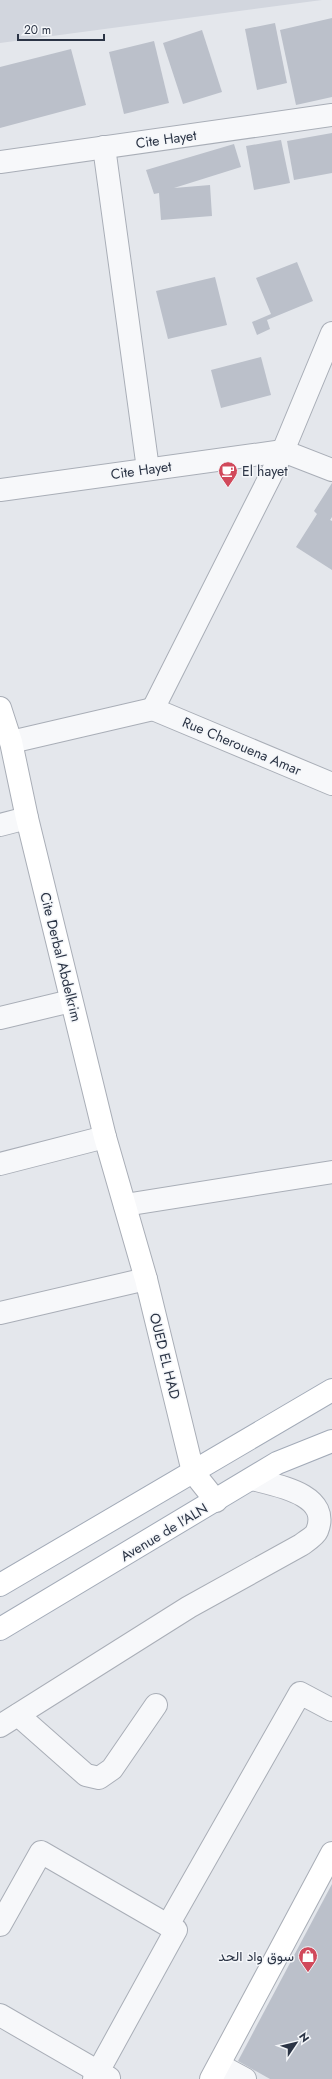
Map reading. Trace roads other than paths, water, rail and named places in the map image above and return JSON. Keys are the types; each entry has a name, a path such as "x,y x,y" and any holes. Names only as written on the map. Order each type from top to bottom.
{"main road":[{"name":"Cite Derbal Abdelkrim","path":"0,708 11,742 27,818 71,1000 125,1205"},
{"name":"OUED EL HAD","path":"125,1205 146,1280 193,1472 216,1501"},
{"path":"0,1585 332,1390"},
{"name":"Avenue de l'ALN","path":"0,1629 216,1501 277,1463 332,1442"},
{"path":"215,2072 332,1853"}],"street":[{"name":"Cite Hayet","path":"0,162 332,115"},
{"path":"104,147 148,469"},
{"path":"11,742 153,709 283,451 332,332"},
{"name":"Cite Hayet","path":"0,490 283,451"},
{"path":"283,451 332,470"},
{"name":"Rue Cherouena Amar","path":"153,709 332,784"},
{"path":"0,825 27,818"},
{"path":"0,1018 71,1000"},
{"path":"0,1164 106,1137"},
{"path":"125,1205 332,1172"},
{"path":"0,1313 146,1280"},
{"path":"0,1726 189,1607 301,1545 317,1532 319,1515 312,1500 298,1492 252,1479"},
{"path":"168,1925 300,1693 332,1710"},
{"path":"18,1715 86,1775 100,1778 112,1769 156,1705"},
{"path":"0,1925 41,1852 176,1930 101,2077 0,2015"},
{"path":"215,2072 245,2079"}],"place":[{"name":"El hayet","path":"228,488"},
{"name":"سوق واد الحد","path":"308,1973"}]}
